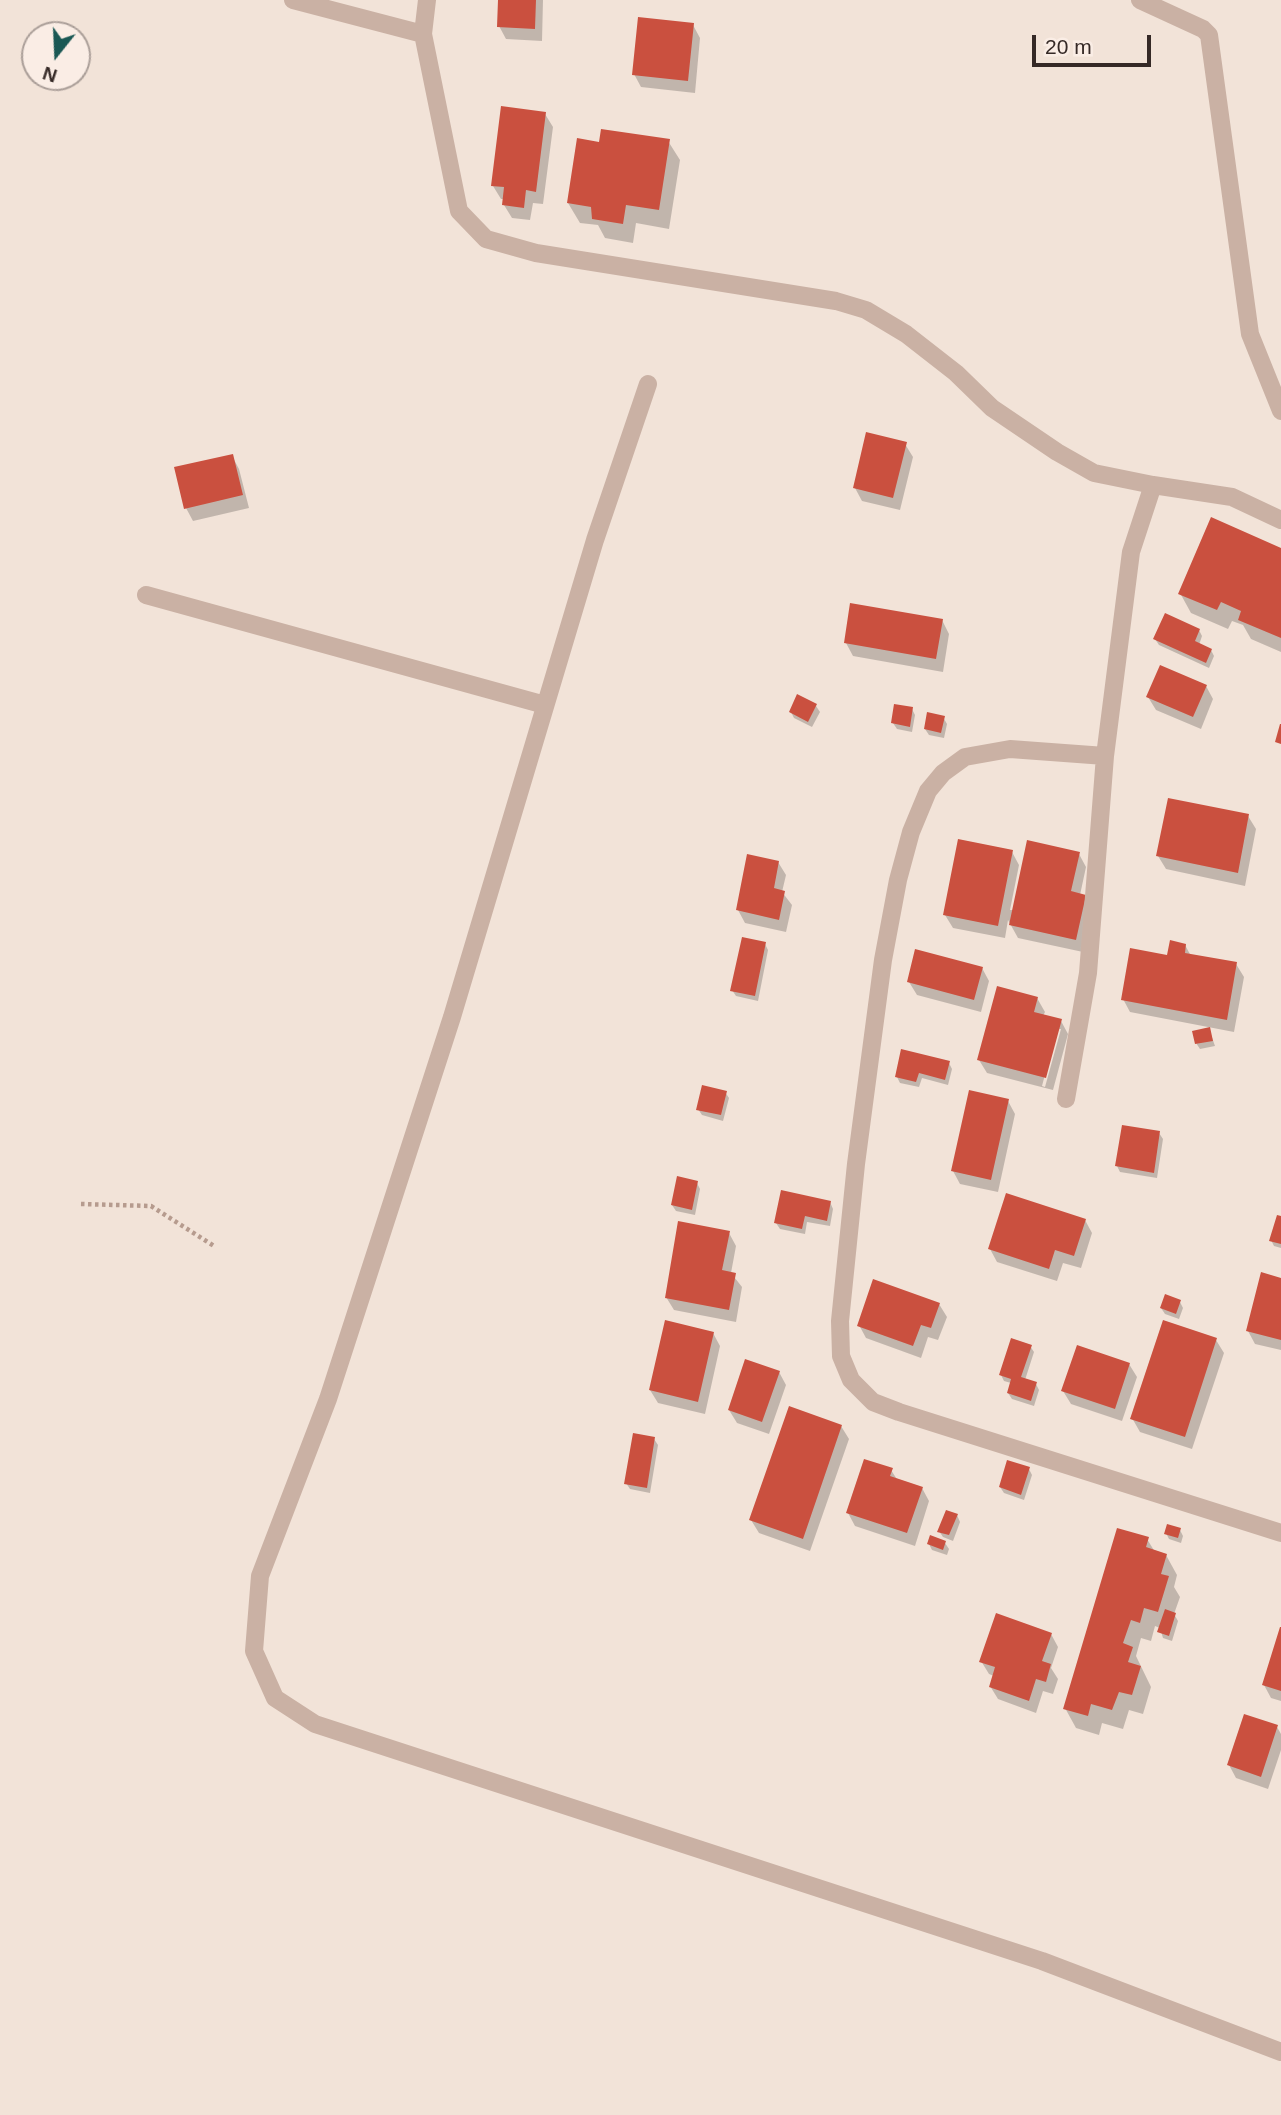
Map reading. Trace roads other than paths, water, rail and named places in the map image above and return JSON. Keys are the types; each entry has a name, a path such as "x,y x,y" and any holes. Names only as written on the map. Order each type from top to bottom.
{"street":[{"path":"293,0 423,34"},
{"path":"427,0 423,34 458,211 486,239 536,253 836,301 866,310 906,334 957,373 992,408 1057,452 1094,473 1232,497 1281,520"},
{"path":"1140,0 1203,29 1211,41 1250,334 1281,411"},
{"path":"648,384 595,540 452,1017 328,1399 260,1576 254,1651 275,1698 315,1724 1042,1961 1281,2052"},
{"path":"1066,1099 1088,973 1105,756 1131,552 1153,485"},
{"path":"146,595 545,705"},
{"path":"1105,756 1010,749 965,757 943,773 928,790 911,832 898,880 883,960 856,1164 840,1321 841,1356 851,1380 873,1402 1281,1532"}]}
